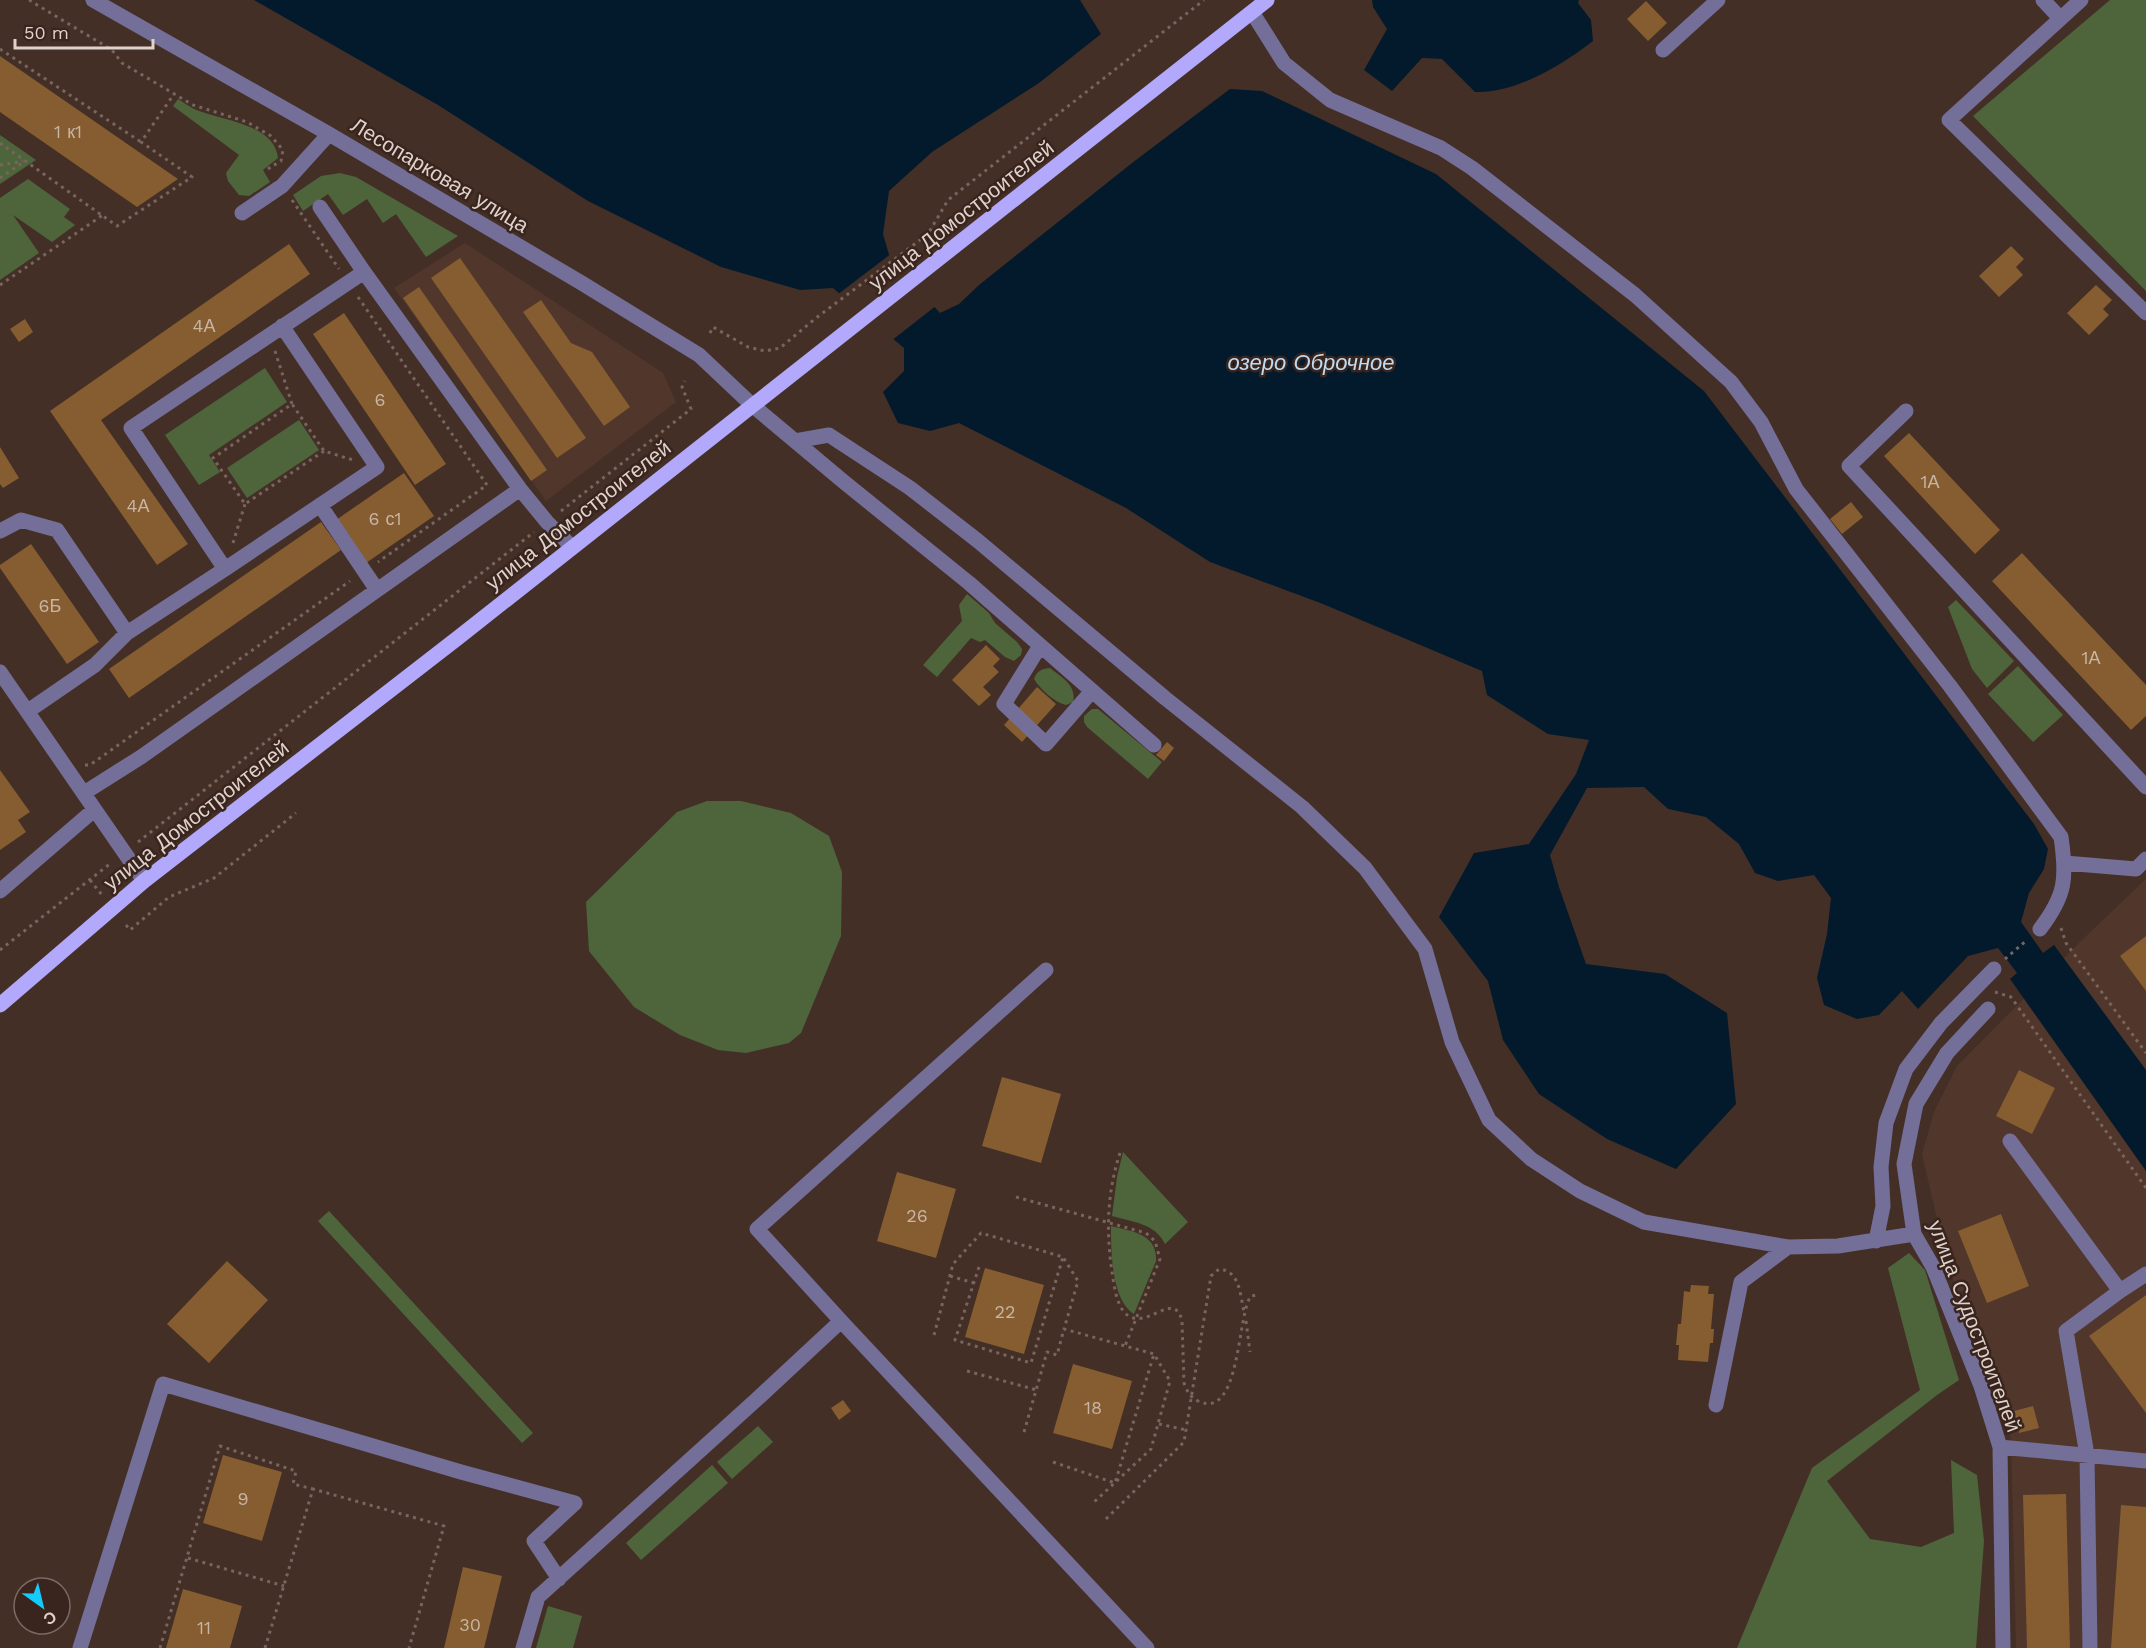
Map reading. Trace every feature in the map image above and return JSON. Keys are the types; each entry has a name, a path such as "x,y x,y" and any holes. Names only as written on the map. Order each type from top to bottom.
{"main road":[{"name":"улица Домостроителей","path":"0,1005 144,880 450,644 1267,0"}],"street":[{"name":"Лесопарковая улица","path":"93,0 329,134 699,355 752,405 969,583 1154,745"},
{"path":"1663,50 1718,0"},
{"path":"2043,0 2060,18"},
{"path":"2081,0 1949,120 2146,313"},
{"path":"1252,12 1284,63 1330,100 1441,148 1472,168 1635,295 1731,382 1761,423 1796,489 1950,686 2061,837 2065,863 2062,892 2055,909 2036,932"},
{"path":"242,213 282,186 329,134"},
{"path":"320,207 520,489 547,522 572,547"},
{"path":"225,569 131,428 364,272"},
{"path":"28,711 95,665 127,633 377,467 282,326"},
{"path":"1905,411 1849,466 2146,787"},
{"path":"795,441 829,435 910,488 987,549 1165,698 1302,807 1365,868 1425,949 1452,1042 1489,1120 1531,1159 1580,1191 1644,1222 1788,1247 1838,1246 1914,1234"},
{"path":"84,793 141,757 520,489"},
{"path":"320,505 377,590"},
{"path":"0,531 21,520 57,530 127,633"},
{"path":"1040,646 1004,704 1046,744 1092,691"},
{"path":"0,672 144,880"},
{"path":"0,891 94,810"},
{"path":"2065,863 2136,869 2146,859"},
{"path":"1875,1241 1883,1206 1881,1167 1886,1123 1906,1070 1941,1023 1997,966"},
{"path":"1046,970 758,1230 1142,1646"},
{"name":"улица Судостроителей","path":"1988,1009 1947,1053 1916,1104 1904,1164 1914,1234 1933,1267 1981,1386 2000,1447 2003,1648"},
{"path":"2010,1141 2120,1291"},
{"path":"1716,1405 1741,1282 1788,1247"},
{"path":"2090,1648 2087,1455 2066,1331 2146,1274"},
{"path":"523,1648 538,1597 841,1320"},
{"path":"80,1648 163,1384 461,1472 575,1503 534,1541 559,1578"},
{"path":"2000,1447 2146,1461"}],"path":[{"path":"29,0 112,50 122,63 193,105 247,122 271,136"},
{"path":"710,333 713,327 748,346 765,351 780,348 928,234 948,200 1204,0"},
{"path":"0,49 192,177 117,226 0,143"},
{"path":"141,142 174,94"},
{"path":"0,165 25,161"},
{"path":"0,178 25,161"},
{"path":"0,285 103,215"},
{"path":"225,569 245,504 324,451 292,404 276,352 266,337"},
{"path":"135,844 691,408 682,387 685,381"},
{"path":"245,504 213,458 292,404"},
{"path":"126,925 130,930 169,897 214,878 296,813"},
{"path":"0,950 115,860"},
{"path":"90,880 103,896"},
{"path":"2055,909 2066,943 2146,1053"},
{"path":"1997,966 2036,932"},
{"path":"1989,989 2011,997 2146,1188"},
{"path":"1120,1153 1110,1198 1108,1222 1108,1243 1119,1303 1126,1314 1137,1318 1147,1318 1165,1308 1175,1309 1180,1313 1184,1383 1187,1392 1192,1397 1207,1404 1218,1401 1228,1389 1245,1318 1246,1302 1251,1296 1259,1295"},
{"path":"1016,1197 1146,1233 1155,1241 1160,1258 1125,1346"},
{"path":"934,1335 953,1264 981,1233 1063,1257 1078,1281 1058,1355 1047,1352 1024,1432"},
{"path":"979,1267 955,1340 1031,1363 1063,1257"},
{"path":"1107,1519 1185,1442 1211,1276 1219,1269 1228,1270 1234,1276 1245,1318 1250,1352"},
{"path":"950,1276 974,1283"},
{"path":"1064,1329 1154,1354 1170,1381 1151,1449 1092,1504"},
{"path":"1114,1483 1154,1354"},
{"path":"967,1371 1036,1390"},
{"path":"1158,1424 1186,1430"},
{"path":"160,1648 220,1446 296,1471 293,1484 444,1526 410,1648"},
{"path":"1053,1462 1114,1483"},
{"path":"265,1648 313,1489"},
{"path":"187,1558 284,1586"}],"shaded area":[{"path":"465,243 663,373 676,402 546,501 394,288"},
{"path":"2146,879 2146,1648 2016,1648 2011,1439 1947,1262 1922,1154 1934,1112 1957,1066"}],"green space":[{"path":"2110,0 2146,0 2146,291 1973,116"},
{"path":"178,99 194,109 245,125 267,137 274,146 278,158 263,170 270,182 249,196 239,195 228,181 226,173 239,155 173,106"},
{"path":"0,135 36,160 0,184"},
{"path":"340,173 356,177 458,236 426,257 396,214 383,223 367,199 343,215 328,194 303,211 293,195 321,176"},
{"path":"28,179 70,209 64,217 75,225 52,242 13,215 39,253 0,280 0,198"},
{"path":"265,368 287,402 209,455 220,472 199,485 165,435"},
{"path":"299,420 319,450 247,498 227,468"},
{"path":"967,594 1017,642 1022,649 1021,655 1014,661 1005,657 985,640 980,642 971,638 937,677 923,665 962,621 959,605"},
{"path":"1956,600 2014,661 1987,688 1972,669 1948,607"},
{"path":"2018,666 2063,715 2033,742 1988,694"},
{"path":"1050,668 1070,686 1074,696 1073,702 1066,705 1057,701 1034,679 1040,671"},
{"path":"1092,709 1098,709 1162,762 1148,779 1087,727 1084,716"},
{"path":"707,801 741,801 791,813 829,836 842,872 841,936 801,1033 789,1043 746,1053 718,1050 680,1035 634,1007 589,951 586,902 677,812"},
{"path":"1123,1152 1188,1222 1165,1244 1161,1237 1149,1227 1112,1216"},
{"path":"329,1211 533,1433 522,1443 318,1221"},
{"path":"1111,1226 1142,1235 1153,1245 1155,1252 1156,1261 1134,1314 1126,1307 1117,1286 1112,1260"},
{"path":"1909,1253 1925,1270 1959,1380 1827,1481 1870,1539 1921,1547 1954,1533 1951,1460 1977,1475 1984,1541 1976,1648 1737,1648 1812,1468 1920,1390 1888,1268"},
{"path":"758,1426 773,1442 732,1479 717,1462"},
{"path":"712,1465 728,1483 641,1560 626,1543"},
{"path":"548,1606 582,1616 573,1648 536,1648"}],"water":[{"name":"озеро Оброчное","path":"254,0 1080,0 1101,34 1039,83 932,152 889,191 883,234 890,258 940,313 959,304 979,285 1132,163 1230,89 1262,91 1436,174 1704,391 2034,824 2048,849 2044,869 2029,893 2021,922 2043,953 2054,945 2146,1070 2146,1171 2010,979 2017,973 1998,948 1968,956 1918,1009 1902,991 1879,1015 1857,1019 1824,1005 1817,978 1827,934 1831,898 1814,875 1778,881 1755,873 1739,844 1706,817 1668,809 1644,787 1587,788 1550,855 1559,887 1586,964 1665,974 1727,1013 1736,1104 1676,1169 1607,1139 1539,1094 1503,1040 1488,981 1439,917 1474,853 1529,844 1576,774 1589,740 1548,734 1487,695 1482,671 1323,604 1210,562 1126,508 959,423 930,431 898,423 883,392 904,371 904,348 833,288 800,290 721,267 588,201 438,105"},
{"path":"1372,0 1579,0 1578,3 1591,20 1593,41 1537,76 1522,83 1490,91 1475,92 1442,59 1422,58 1392,91 1364,70 1387,29 1373,7"}],"pier":[{"path":"892,253 937,305 891,341 837,295"}],"building":[{"path":"1646,1 1667,23 1648,41 1627,19"},
{"path":"0,56 178,179 137,207 0,112"},
{"path":"289,244 310,274 101,420 188,544 157,565 50,411"},
{"path":"2011,246 2024,259 2016,267 2023,275 1999,297 1979,276"},
{"path":"460,258 586,438 557,458 431,278"},
{"path":"2096,285 2112,300 2103,309 2109,315 2089,335 2067,313"},
{"path":"419,287 547,470 531,481 403,298"},
{"path":"541,300 571,343 592,352 630,407 604,426 523,312"},
{"path":"344,313 446,464 415,485 313,334"},
{"path":"25,319 33,332 19,342 10,329"},
{"path":"1909,433 2000,530 1975,554 1884,456"},
{"path":"0,447 19,478 3,488 0,484"},
{"path":"404,473 434,516 366,563 336,520"},
{"path":"1851,502 1863,517 1842,534 1830,519"},
{"path":"321,522 341,550 129,698 109,669"},
{"path":"31,544 99,642 67,664 0,568 0,565"},
{"path":"2022,553 2146,685 2146,716 2131,730 1992,581"},
{"path":"986,645 1000,659 993,666 999,672 983,687 991,695 979,706 952,680"},
{"path":"1037,687 1056,704 1022,742 1004,725"},
{"path":"1167,742 1174,748 1164,761 1156,755"},
{"path":"0,770 30,812 18,820 26,832 0,850"},
{"path":"2146,936 2146,991 2120,956"},
{"path":"2019,1070 2055,1088 2032,1134 1996,1116"},
{"path":"1002,1077 1061,1094 1041,1163 982,1146"},
{"path":"897,1172 956,1189 936,1258 877,1241"},
{"path":"2001,1214 2029,1286 1987,1303 1958,1231"},
{"path":"227,1261 268,1300 209,1363 167,1324"},
{"path":"985,1268 1044,1285 1024,1354 965,1337"},
{"path":"1691,1285 1709,1286 1708,1294 1714,1294 1711,1329 1714,1329 1713,1343 1710,1343 1708,1362 1678,1360 1679,1345 1676,1345 1678,1324 1681,1324 1684,1291 1690,1292"},
{"path":"2146,1295 2146,1413 2089,1336"},
{"path":"1073,1364 1132,1381 1112,1449 1053,1433"},
{"path":"843,1400 851,1411 839,1420 831,1408"},
{"path":"2033,1406 2039,1428 2019,1433 2014,1411"},
{"path":"223,1455 282,1472 262,1541 203,1523"},
{"path":"2066,1494 2070,1648 2027,1648 2023,1495"},
{"path":"2121,1505 2146,1507 2146,1648 2111,1648"},
{"path":"463,1567 502,1576 484,1648 444,1648"},
{"path":"183,1589 242,1606 230,1648 166,1648"}]}
